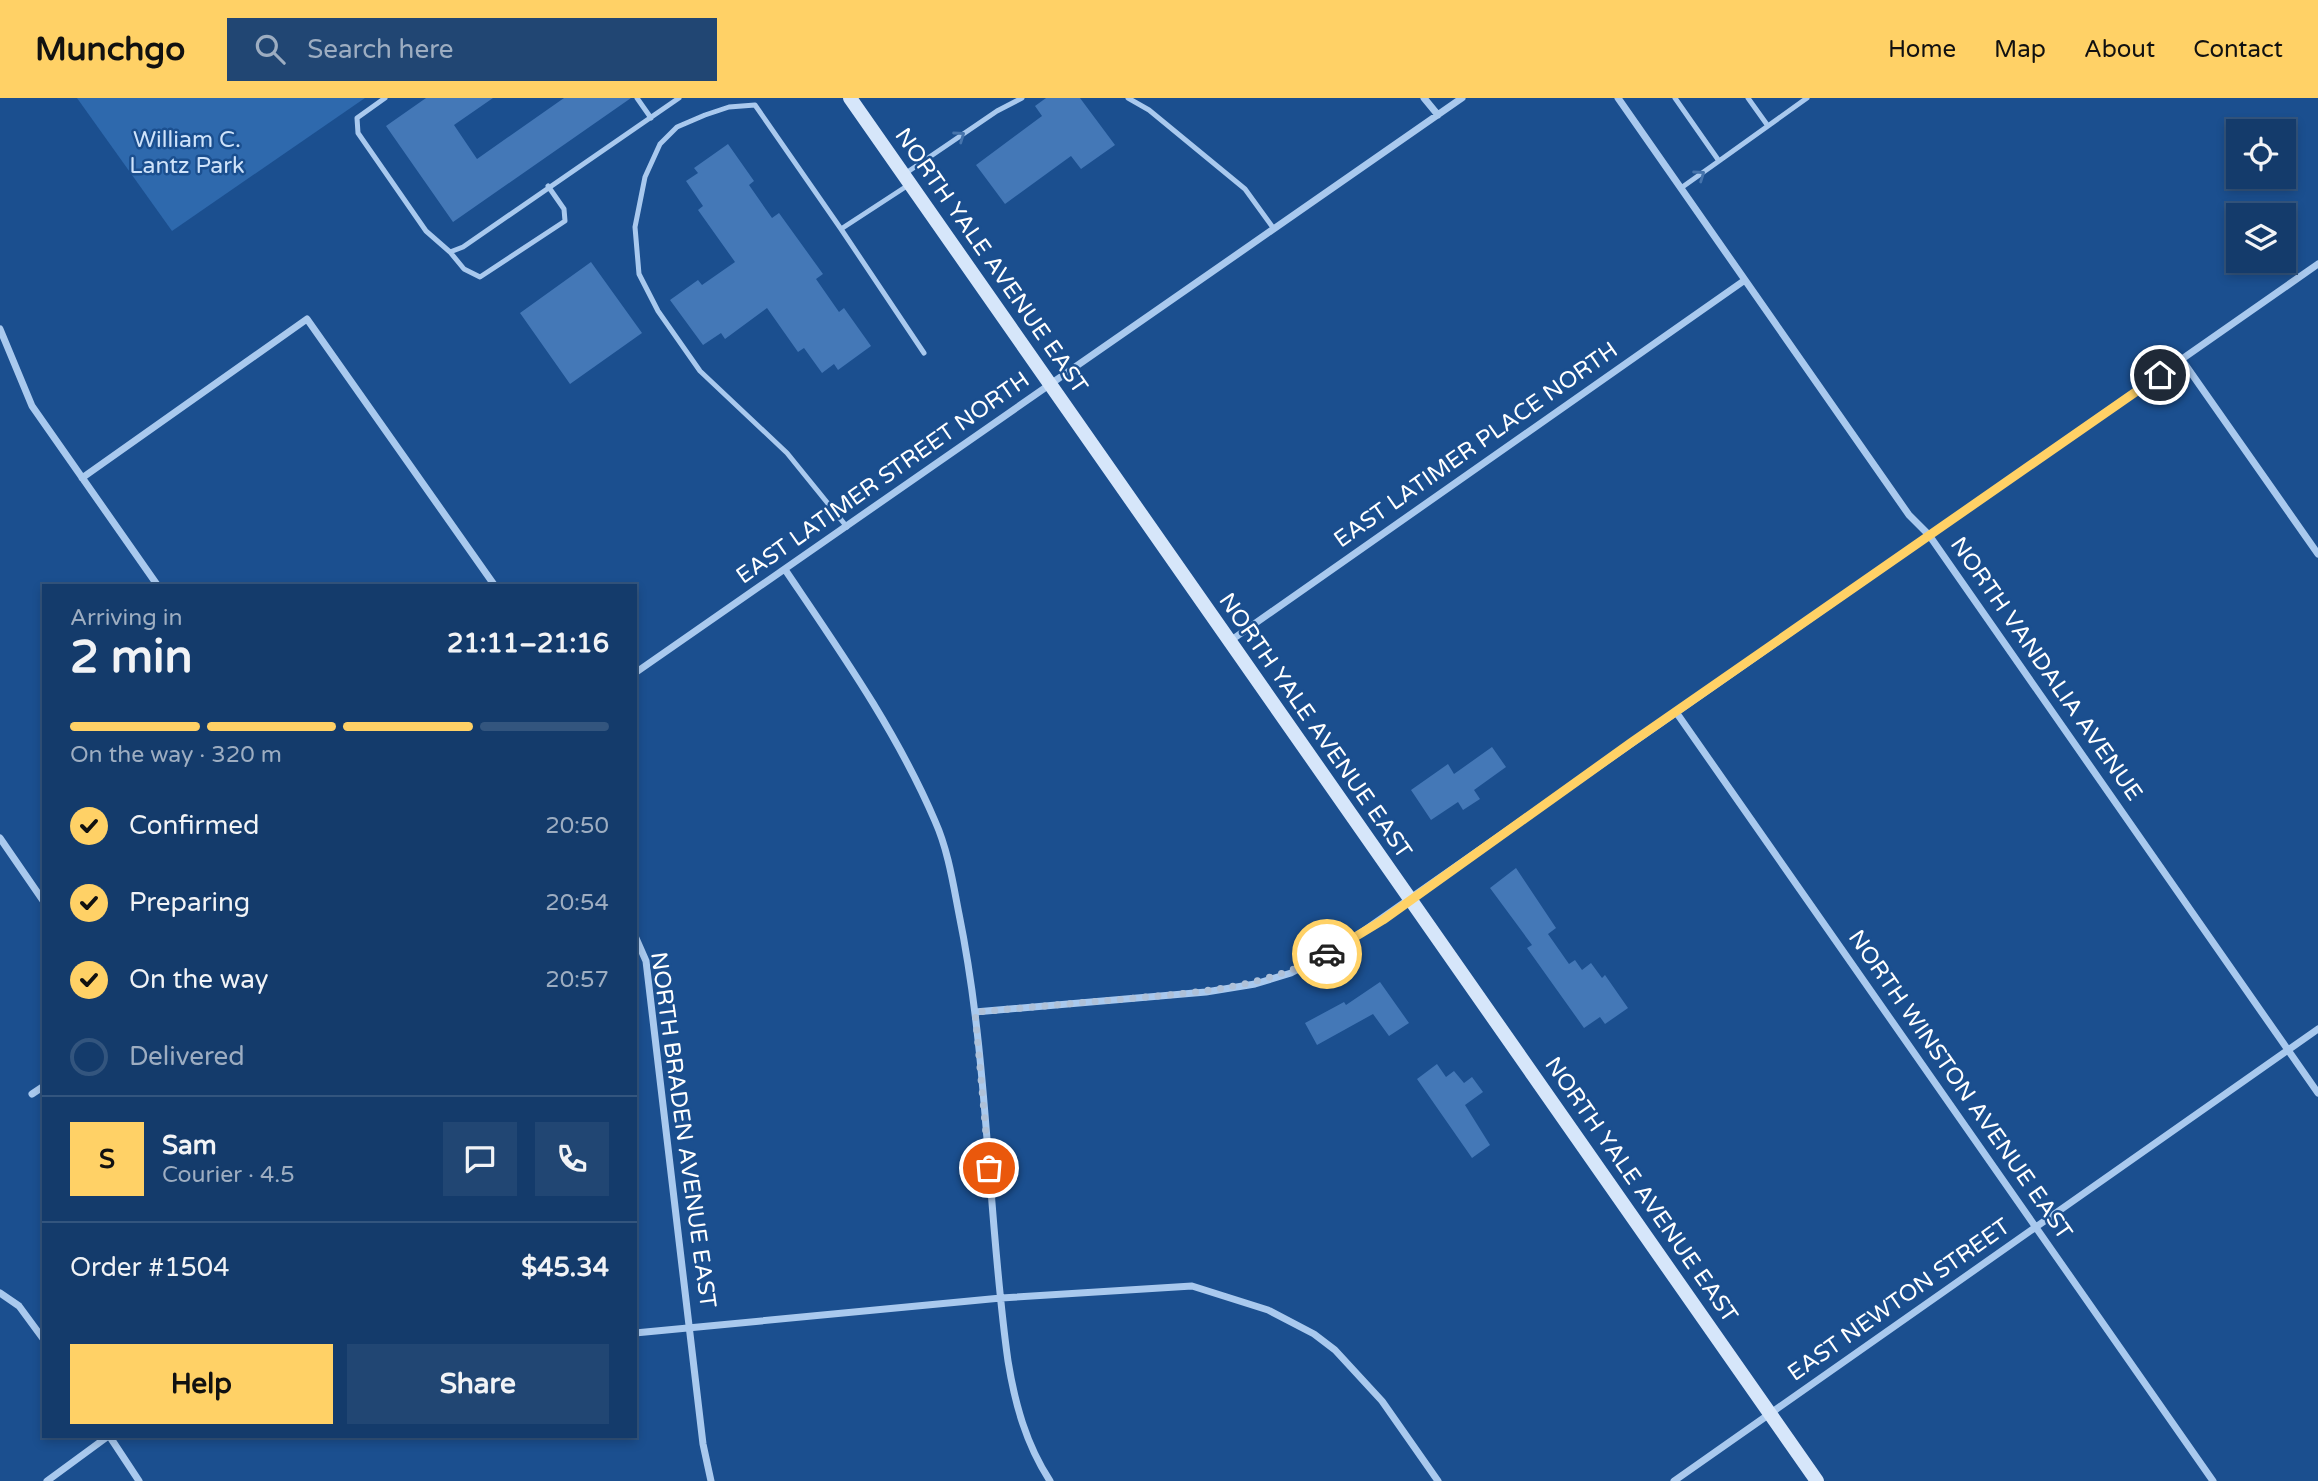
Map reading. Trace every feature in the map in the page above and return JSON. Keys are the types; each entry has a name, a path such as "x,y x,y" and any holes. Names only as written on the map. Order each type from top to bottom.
{"main road":[{"name":"NORTH YALE AVENUE EAST","path":"850,98 1817,1481"}],"street":[{"path":"1424,98 1438,115"},
{"name":"EAST LATIMER STREET NORTH","path":"637,672 848,528 1462,98"},
{"name":"NORTH VANDALIA AVENUE","path":"1618,98 1909,515 1929,535 2318,1093"},
{"path":"975,1012 1206,992 1255,984 1291,973 1339,948 2318,264"},
{"name":"EAST LATIMER PLACE NORTH","path":"1228,641 1745,280"},
{"path":"82,478 307,319 494,584"},
{"path":"0,329 32,406 157,584"},
{"path":"2182,360 2318,554"},
{"path":"786,571 895,738 936,823 965,942 975,1012 1001,1297 1016,1405 1027,1439 1050,1481"},
{"name":"NORTH WINSTON AVENUE EAST","path":"1676,712 2213,1481"},
{"path":"0,838 42,899"},
{"name":"NORTH BRADEN AVENUE EAST","path":"637,941 646,961 703,1444 711,1481"},
{"name":"EAST NEWTON STREET","path":"1674,1481 2318,1029"},
{"path":"32,1094 42,1087"},
{"path":"637,1333 1001,1297 1192,1286 1268,1310 1314,1334 1335,1350 1382,1401 1438,1481"},
{"path":"0,1293 28,1316 42,1337"},
{"path":"47,1481 107,1438"},
{"path":"109,1438 139,1481"}],"lane":[{"path":"385,98 357,118 358,133 426,231 450,252 464,269 480,277 565,221 564,209 548,187"},
{"path":"637,98 651,118"},
{"path":"450,252 463,247 678,98"},
{"path":"841,229 996,111 1021,98"},
{"path":"1128,98 1149,110 1245,189 1274,229"},
{"path":"1675,98 1718,162"},
{"path":"1748,98 1768,126"},
{"path":"1681,188 1807,98"},
{"path":"848,528 787,453 700,370 658,311 639,274 635,227 645,177 660,144 677,127 705,115 729,107 755,105 924,353"}],"green space":[{"name":"William C. Lantz Park","path":"77,98 365,98 172,231"}],"building":[{"path":"426,98 493,98 454,125 477,159 564,98 631,98 453,222 386,126"},
{"path":"1046,98 1080,98 1115,145 1081,169 1071,156 1005,204 976,165 1042,116 1035,106"},
{"path":"728,144 754,181 749,185 772,218 779,213 823,274 816,279 839,312 844,308 871,346 838,370 834,364 822,373 804,348 798,352 767,308 725,339 721,333 703,345 670,300 698,280 702,285 735,262 698,210 703,206 686,181 698,173 694,168"},
{"path":"591,262 642,333 570,384 520,313"},
{"path":"1492,747 1506,767 1474,790 1480,799 1463,810 1458,802 1431,820 1411,790 1448,764 1454,774"},
{"path":"1516,868 1556,928 1548,934 1569,964 1575,960 1582,970 1591,963 1602,978 1605,975 1628,1008 1605,1024 1600,1017 1584,1028 1527,948 1532,945 1490,888"},
{"path":"1380,982 1409,1023 1389,1036 1373,1014 1317,1045 1305,1023 1344,1002 1346,1005"},
{"path":"1437,1064 1446,1077 1454,1071 1464,1083 1472,1077 1483,1092 1465,1105 1490,1145 1472,1158 1417,1079"}],"way so far":[{"path":"989,1168 975,1012 1206,992 1255,984 1291,973 1327,954"}],"route":[{"path":"1327,954 1383,920 1632,742 2160,375"}]}
